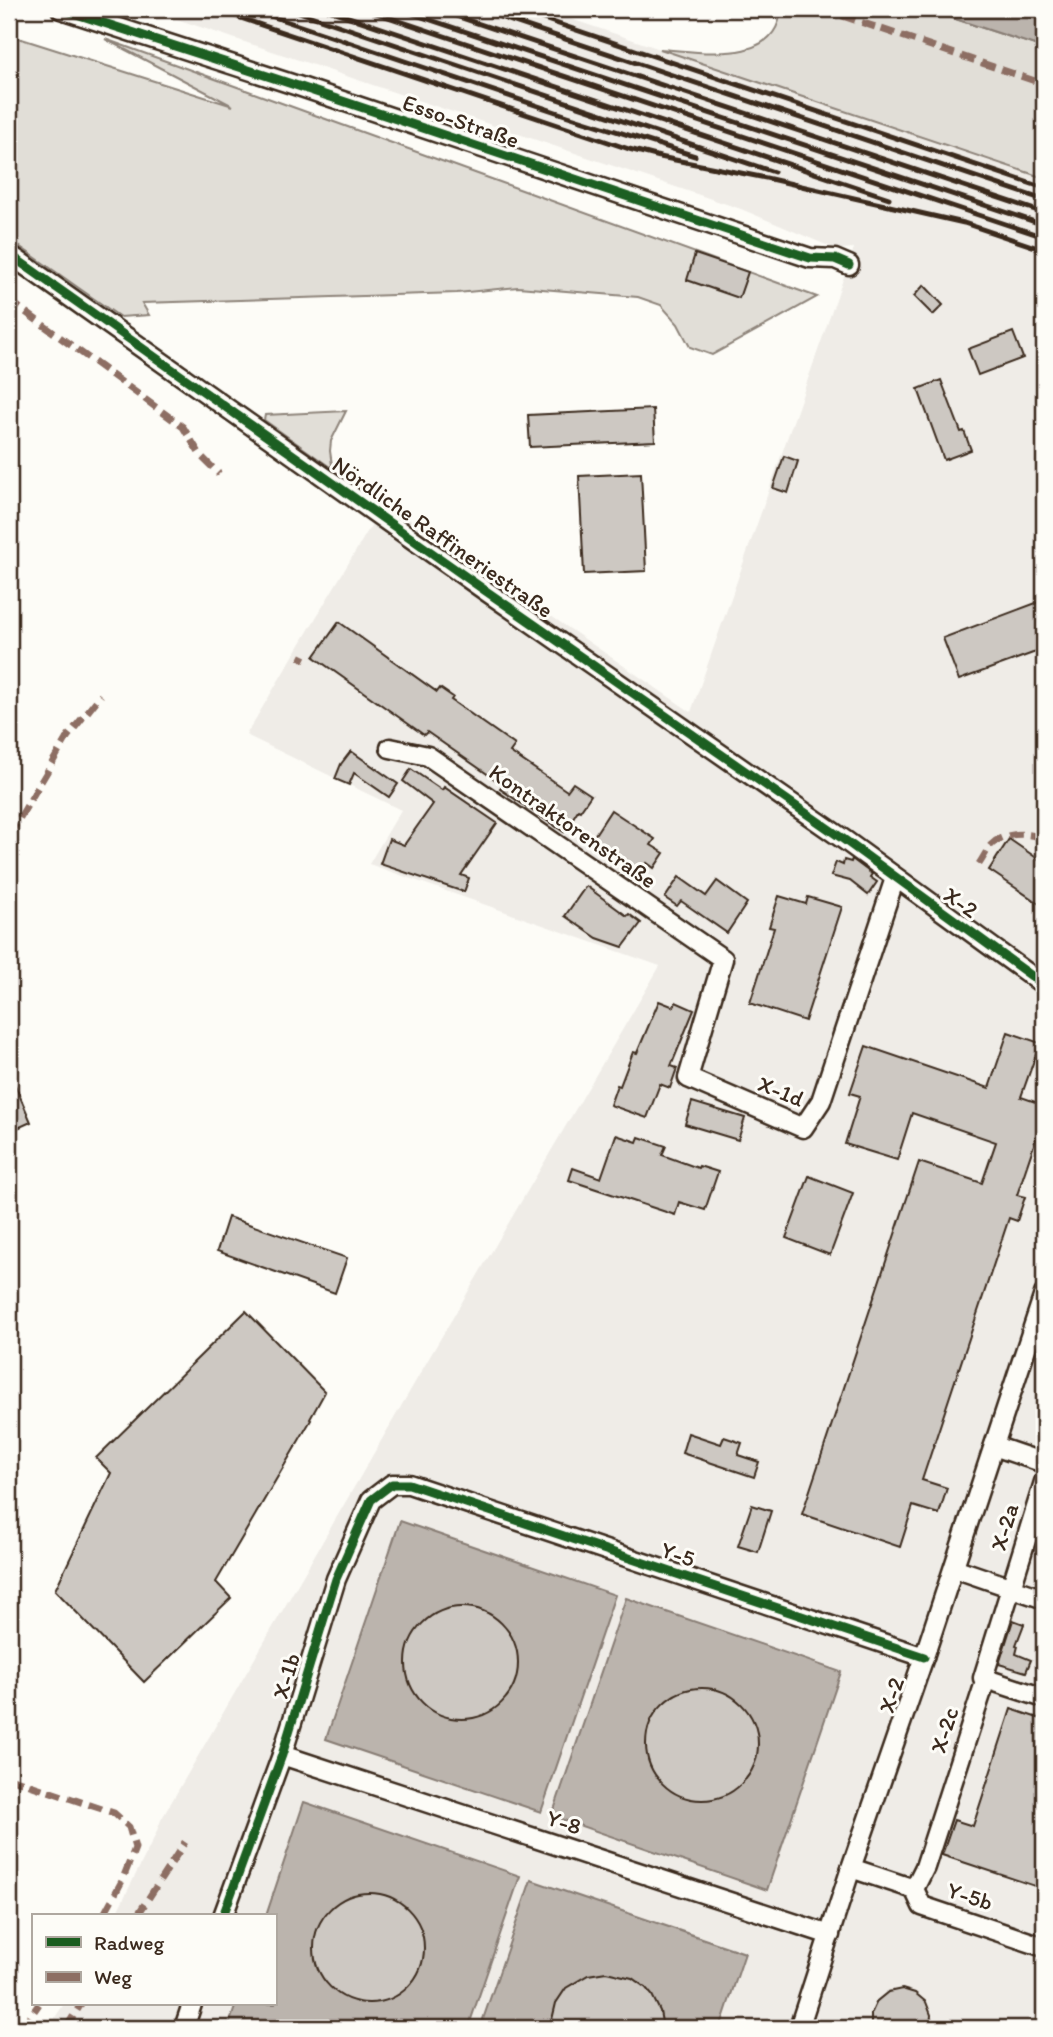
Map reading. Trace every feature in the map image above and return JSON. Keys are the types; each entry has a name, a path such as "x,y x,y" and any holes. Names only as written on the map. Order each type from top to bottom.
{"street":[{"name":"Esso-Straße","path":"61,9 810,258 835,259 849,265"},
{"name":"Nördliche Raffineriestraße","path":"9,254 857,850"},
{"name":"Esso-Straße","path":"810,258 831,274"},
{"name":"Kontraktorenstraße","path":"390,748 428,756 723,959"},
{"name":"X-2","path":"857,850 1044,985"},
{"name":"X-1d","path":"723,959 688,1078 803,1128 821,1101 895,878"},
{"name":"X-2","path":"799,2028 994,1446 1036,1345 1044,1294"},
{"path":"994,1446 1044,1462"},
{"name":"X-2a","path":"1011,1588 1044,1482"},
{"name":"X-1b","path":"224,1914 282,1755 336,1579 371,1500 392,1484 419,1487"},
{"name":"Y-5","path":"419,1487 924,1657"},
{"path":"954,1568 1044,1599"},
{"name":"X-2c","path":"914,1889 925,1867 986,1679 983,1678 1011,1588"},
{"path":"986,1679 1044,1698"},
{"name":"Y-8","path":"282,1755 830,1935"},
{"name":"Y-5b","path":"851,1868 914,1889 922,1906 1044,1947"},
{"path":"184,2028 191,2006"}],"shaded area":[{"path":"147,9 541,9 1044,178 1044,2028 48,2028 63,2006 276,2006 276,1914 116,1914 161,1820 660,966 369,864 401,810 246,735 385,502 691,712 854,248 831,247 741,209"},
{"path":"781,9 925,9 1044,48 1044,178 660,49 715,53 752,48 766,40 776,27"},
{"path":"925,9 1044,9 1044,48"},
{"path":"9,35 233,106 105,39 817,297 712,355 690,347 678,324 661,305 638,297 518,287 457,293 142,303 149,315 120,317 9,239"},
{"path":"346,411 331,441 330,467 264,420 265,415"},
{"path":"400,1521 615,1595 541,1812 326,1739"},
{"path":"626,1598 841,1672 767,1890 552,1816"},
{"path":"304,1802 520,1876 468,2028 239,2028 229,2025 235,2006 276,2006 276,1914 267,1914"},
{"path":"531,1880 745,1953 720,2028 480,2028"}],"building":[{"path":"695,254 748,272 739,298 687,280"},
{"path":"924,285 943,305 933,315 914,296"},
{"path":"1013,332 1023,358 978,375 968,349"},
{"path":"941,380 961,432 964,431 971,450 944,460 918,389"},
{"path":"653,409 655,441 530,447 528,415"},
{"path":"784,456 798,461 788,493 773,488"},
{"path":"641,473 646,571 584,574 579,476"},
{"path":"1044,600 1044,649 959,680 943,638"},
{"path":"339,622 437,692 440,688 453,697 451,700 515,745 510,752 567,791 573,783 591,795 564,832 500,789 503,785 427,732 424,735 314,657"},
{"path":"351,751 398,784 389,797 354,773 349,785 335,779 341,764"},
{"path":"411,769 442,790 444,787 497,823 461,875 469,878 464,892 380,864 389,839 404,845 433,804 403,781"},
{"path":"611,810 655,839 651,845 664,853 654,868 647,863 638,877 610,860 614,853 595,840 594,836"},
{"path":"1009,839 1044,863 1044,907 989,870"},
{"path":"852,859 872,874 870,877 877,882 868,895 850,881 831,876 836,862 843,865 844,860 851,862"},
{"path":"679,877 706,896 717,881 747,903 727,933 681,901 677,906 665,898"},
{"path":"586,886 641,923 623,947 597,938 565,916"},
{"path":"779,896 806,904 808,897 842,907 805,1021 750,1003 774,928 769,927"},
{"path":"659,1001 674,1007 676,1002 694,1010 671,1066 677,1068 670,1088 660,1084 647,1118 610,1105 633,1052 637,1053"},
{"path":"1008,1032 1040,1043 1021,1097 1044,1105 1044,1136 1038,1133 1017,1195 1025,1197 1017,1221 1009,1218 922,1480 947,1488 939,1514 913,1506 900,1547 802,1514 919,1162 982,1183 996,1142 912,1113 897,1160 845,1144 860,1096 850,1093 866,1046 989,1088"},
{"path":"9,1071 31,1122 9,1132"},
{"path":"692,1102 745,1118 738,1140 685,1124"},
{"path":"616,1135 637,1142 639,1137 666,1146 662,1155 718,1172 705,1210 679,1202 675,1215 569,1180 573,1168 601,1178"},
{"path":"809,1176 853,1193 830,1255 786,1238"},
{"path":"228,1217 347,1258 335,1293 217,1251"},
{"path":"246,1311 325,1392 216,1582 231,1598 144,1682 55,1590 111,1473 96,1458"},
{"path":"688,1433 721,1444 724,1437 742,1443 738,1455 759,1462 754,1477 682,1453"},
{"path":"752,1505 771,1511 758,1552 738,1546"},
{"path":"462,1607 484,1611 502,1623 514,1641 518,1663 514,1685 502,1703 484,1715 462,1719 440,1715 422,1703 410,1685 406,1663 410,1641 422,1623 440,1611"},
{"path":"1013,1620 1024,1624 1016,1645 1016,1654 1031,1660 1026,1672 999,1664"},
{"path":"702,1688 724,1692 742,1704 754,1722 758,1744 754,1766 742,1784 724,1796 702,1800 680,1796 662,1784 650,1766 646,1744 650,1722 662,1704 680,1692"},
{"path":"1011,1709 1044,1720 1044,1889 942,1855 954,1820 973,1826"},
{"path":"369,1893 390,1897 408,1909 420,1927 424,1948 420,1969 408,1987 390,1999 369,2003 348,1999 330,1987 318,1969 314,1948 318,1927 330,1909 348,1897"},
{"path":"606,1972 632,1978 646,1988 660,2011 663,2028 550,2028 556,2003 566,1988 588,1975"},
{"path":"902,1989 915,1993 926,2002 931,2015 930,2028 871,2028 871,2014 877,2001 888,1992"}],"railway":[{"path":"214,9 629,149 964,223 1044,250"},
{"path":"250,9 695,156"},
{"path":"290,9 774,172"},
{"path":"325,9 889,198"},
{"path":"364,9 1044,237"},
{"path":"398,9 1044,225"},
{"path":"435,9 1044,213"},
{"path":"476,9 1044,200"},
{"path":"514,9 1044,188"}],"marked path":[{"path":"822,9 1044,84"},
{"path":"9,300 183,427 201,456 219,474"},
{"path":"301,661 304,655"},
{"path":"9,836 68,736 101,695"},
{"path":"979,864 991,845 1002,838 1024,834 1044,839"},
{"path":"9,1778 114,1813 129,1827 135,1848 122,1881 104,1914"},
{"path":"138,1914 185,1842"},
{"path":"22,2028 38,2006"},
{"path":"66,2028 80,2006"}],"cycle path":[{"path":"61,9 810,258 835,259 849,265"},
{"path":"9,254 483,589 846,841 1044,985"},
{"path":"224,1914 282,1755 336,1579 371,1500 392,1484 409,1484 924,1657"}]}
